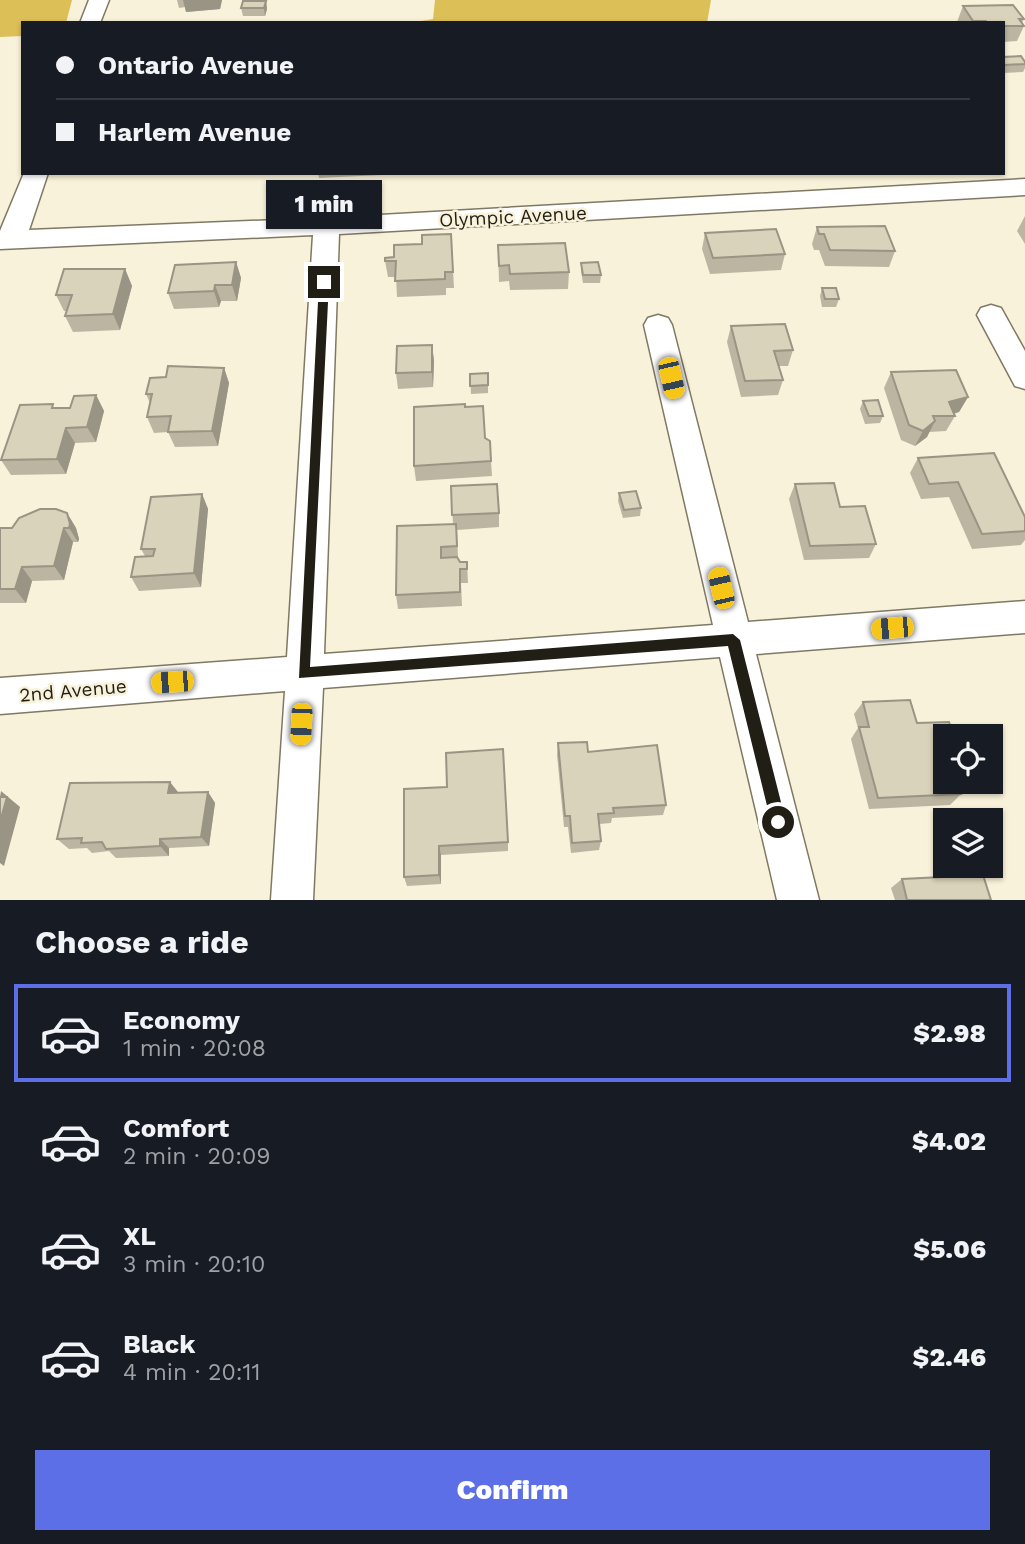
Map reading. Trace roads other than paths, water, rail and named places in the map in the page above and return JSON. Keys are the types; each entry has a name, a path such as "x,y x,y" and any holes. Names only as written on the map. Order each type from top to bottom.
{"street":[{"path":"91,21 99,0"},
{"path":"6,240 35,175"},
{"name":"Olympic Avenue","path":"6,240 326,226 1025,187"},
{"path":"292,900 319,422 326,226"},
{"path":"990,315 1025,378"},
{"path":"658,325 798,900"},
{"name":"2nd Avenue","path":"0,696 1025,617"}]}
